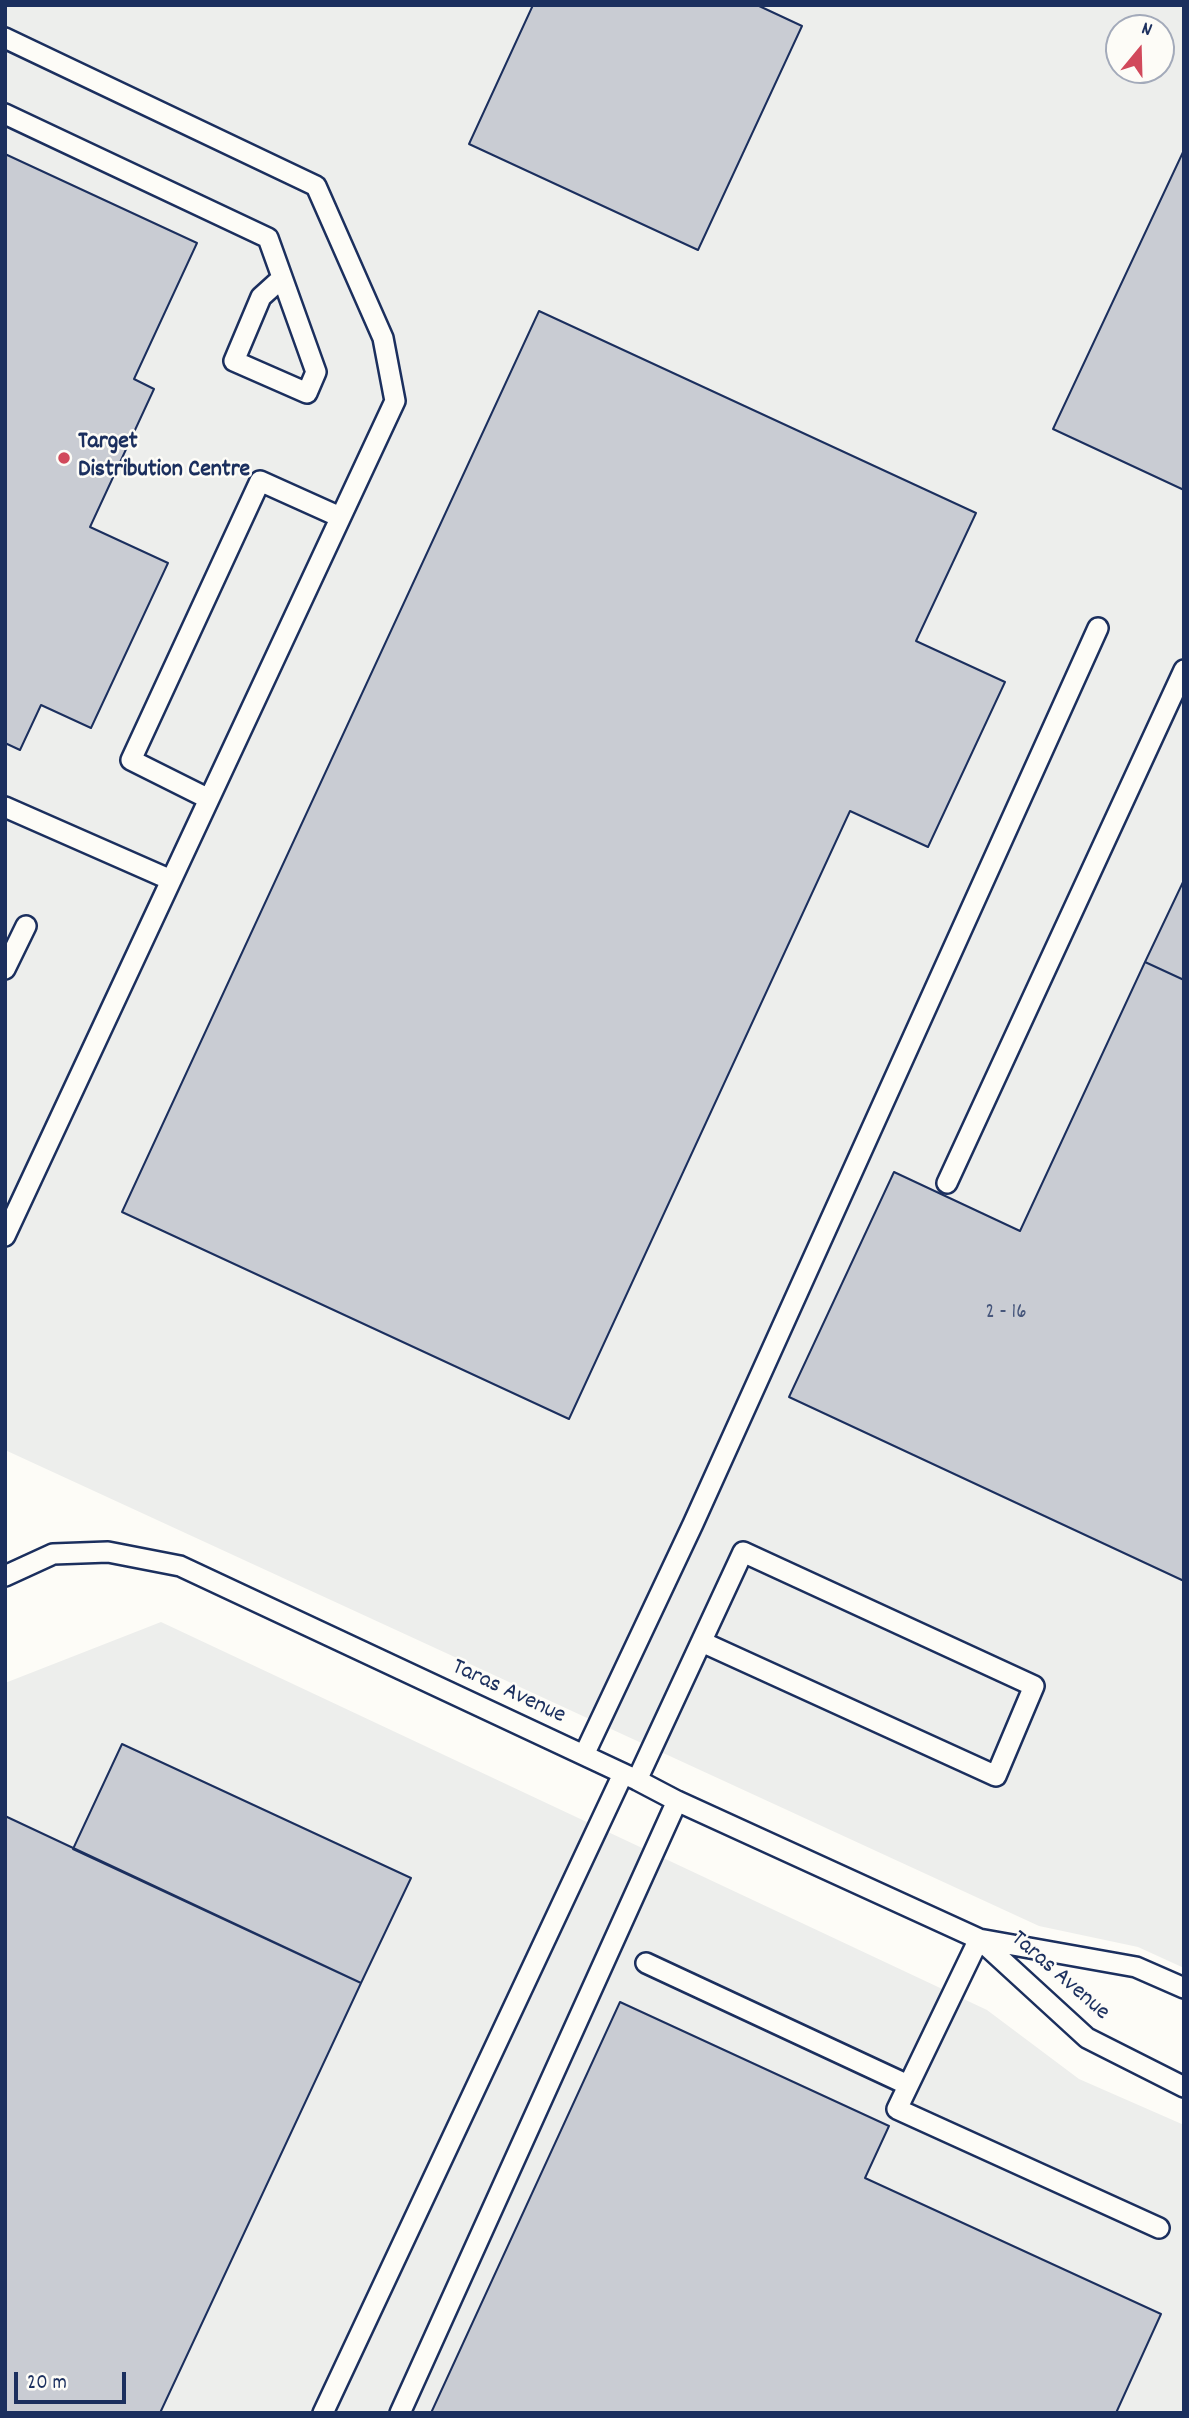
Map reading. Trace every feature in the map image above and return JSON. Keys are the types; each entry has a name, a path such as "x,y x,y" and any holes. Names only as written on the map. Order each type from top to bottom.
{"lane":[{"path":"5,38 316,186 383,338 394,401 5,1236"},
{"path":"5,114 268,238 316,372 307,393 234,361 261,297 282,278"},
{"path":"208,799 131,760 260,481 340,517"},
{"path":"584,1755 704,1499 1098,628"},
{"path":"947,1183 1184,670"},
{"path":"5,807 171,880"},
{"path":"5,969 26,926"},
{"name":"Taras Avenue","path":"5,1576 53,1554 108,1552 180,1566 677,1801 979,1939 1136,1967 1184,1988"},
{"path":"323,2413 630,1777 702,1642 743,1552 1034,1686 996,1776 702,1642"},
{"path":"400,2413 677,1801"},
{"path":"979,1939 897,2109 1159,2228"},
{"name":"Taras Avenue","path":"979,1939 1087,2038 1184,2087"},
{"path":"646,1964 908,2085"}],"shaded area":[{"path":"5,5 1184,5 1184,1968 1138,1947 1039,1926 5,1450"},
{"path":"161,1622 987,2010 1079,2079 1184,2125 1184,2413 5,2413 5,1683"}],"building":[{"path":"533,5 757,5 802,26 698,250 469,144"},
{"path":"1184,150 1184,490 1053,429"},
{"name":"Target Distribution Centre","path":"5,154 197,243 134,379 154,389 90,527 168,563 91,728 41,705 20,750 5,743"},
{"path":"539,311 976,513 916,641 1005,682 928,847 850,811 569,1419 122,1212"},
{"path":"1184,880 1184,980 1145,962"},
{"path":"1145,962 1184,980 1184,1581 789,1397 894,1172 1020,1231"},
{"path":"122,1744 411,1878 361,1983 73,1849"},
{"path":"5,1816 361,1983 160,2413 5,2413"},
{"path":"620,2002 889,2126 865,2178 1161,2314 1116,2413 431,2413"}],"place":[{"name":"Target Distribution Centre","path":"64,458"}]}
